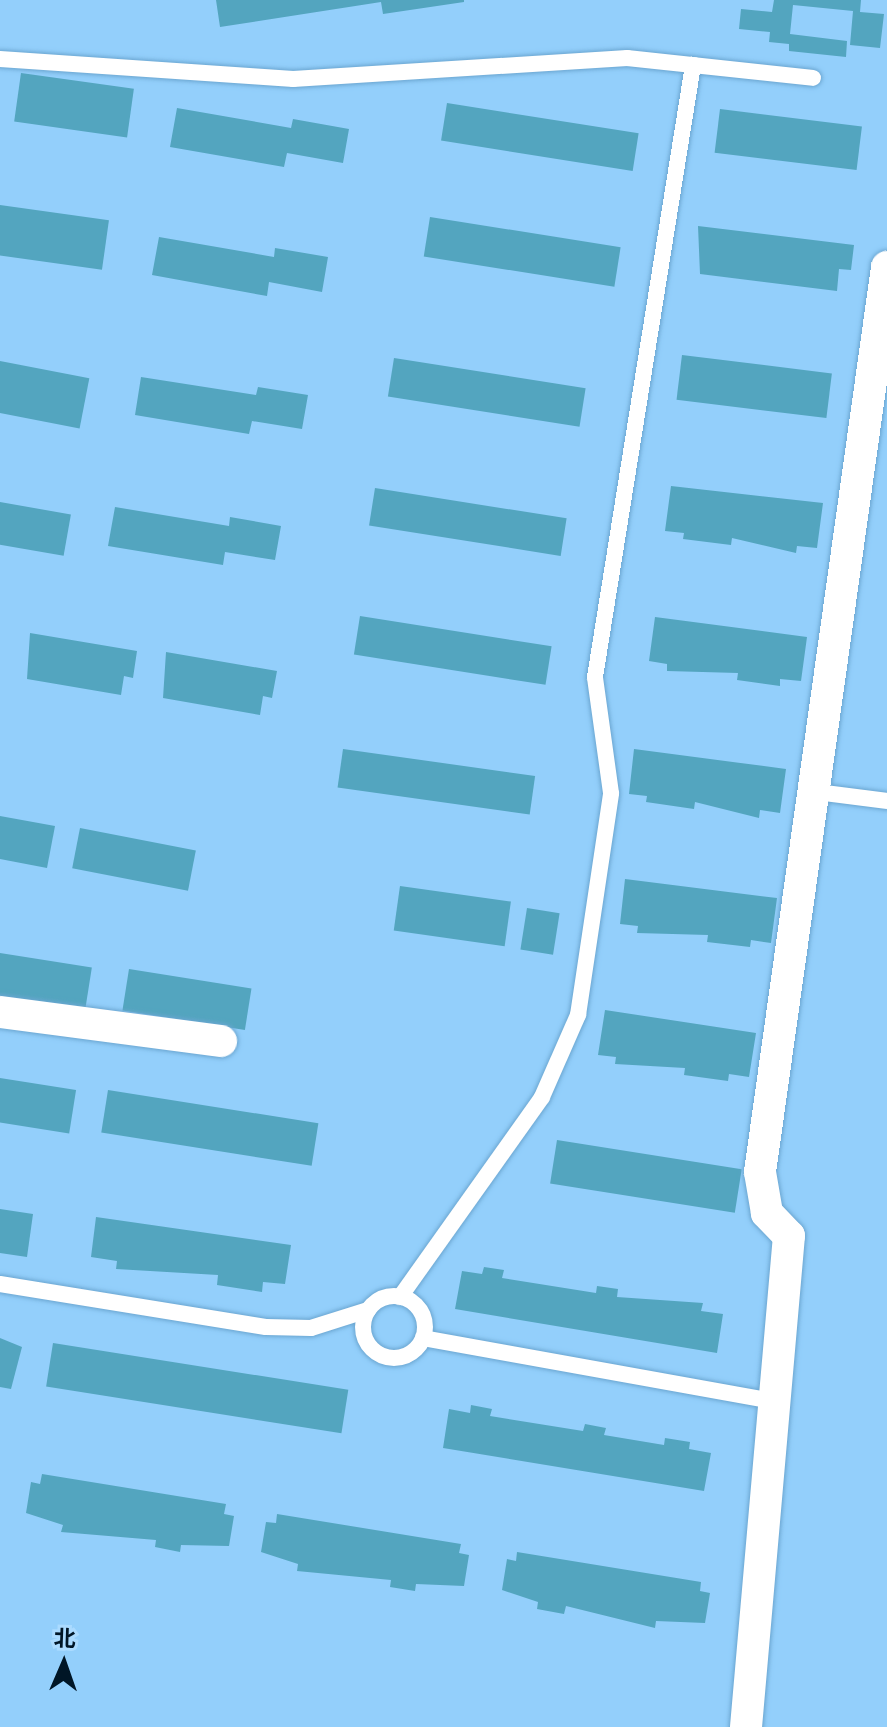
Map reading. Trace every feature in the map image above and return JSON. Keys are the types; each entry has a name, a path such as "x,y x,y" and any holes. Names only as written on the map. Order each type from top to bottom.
{"street":[{"path":"746,1727 772,1401 789,1236 767,1213 760,1172 817,792 887,267"},
{"path":"0,1012 221,1041"}],"lane":[{"path":"0,59 293,79 512,61 627,58 813,78"},
{"path":"0,1284 266,1327 311,1328 368,1310 400,1297 542,1097 578,1015 611,793 595,677 693,65"},
{"path":"817,792 887,801"},
{"path":"400,1297 421,1311 423,1338"},
{"path":"368,1310 363,1334 378,1355 403,1357 423,1338"},
{"path":"423,1338 772,1401"}],"building":[{"path":"216,0 464,2 383,14 381,2 220,27"},
{"path":"774,0 861,0 860,12 884,14 880,48 850,45 853,11 793,5 790,34 847,41 846,57 789,51 789,44 769,42 770,32 739,29 741,9 772,12"},
{"path":"21,73 134,89 127,137 14,122"},
{"path":"447,103 639,133 633,171 441,141"},
{"path":"177,108 291,128 293,119 349,129 343,163 287,153 284,167 170,147"},
{"path":"720,109 862,126 857,170 715,153"},
{"path":"0,205 109,220 102,270 0,255"},
{"path":"430,217 621,247 614,287 424,257"},
{"path":"698,226 854,245 851,270 839,269 837,291 700,274"},
{"path":"159,237 274,257 275,248 328,257 322,292 269,282 267,296 152,275"},
{"path":"682,355 832,373 826,418 677,400"},
{"path":"394,358 586,388 580,427 388,397"},
{"path":"0,361 89,378 80,428 0,413"},
{"path":"141,377 256,395 258,387 308,395 302,429 252,421 249,434 135,415"},
{"path":"671,486 823,503 817,548 797,546 796,553 732,538 731,545 683,539 684,533 665,531"},
{"path":"375,488 567,518 561,556 369,526"},
{"path":"0,502 71,515 64,556 0,545"},
{"path":"115,507 229,526 230,517 281,526 275,560 225,552 223,565 108,546"},
{"path":"360,616 552,646 546,685 354,655"},
{"path":"655,617 807,637 801,681 780,679 780,686 737,680 738,673 667,671 667,664 649,661"},
{"path":"30,633 137,651 133,678 124,676 121,695 27,679"},
{"path":"166,652 277,671 272,698 263,696 260,715 163,698"},
{"path":"343,749 535,776 530,815 338,788"},
{"path":"634,749 786,769 780,813 760,810 759,818 695,802 694,809 646,802 647,796 629,794"},
{"path":"0,816 55,826 47,868 0,859"},
{"path":"80,828 196,851 188,891 72,868"},
{"path":"625,879 777,898 771,943 751,940 750,947 707,942 708,935 637,933 638,926 620,924"},
{"path":"400,886 511,902 505,946 394,931"},
{"path":"527,908 560,913 553,955 520,949"},
{"path":"0,953 92,968 85,1014 0,1001"},
{"path":"129,969 251,988 245,1030 122,1010"},
{"path":"605,1010 756,1033 749,1077 729,1074 728,1081 684,1075 685,1068 615,1064 616,1057 598,1055"},
{"path":"0,1078 76,1090 69,1134 0,1123"},
{"path":"108,1090 318,1123 312,1166 101,1132"},
{"path":"557,1140 742,1169 735,1213 550,1183"},
{"path":"0,1209 33,1214 27,1257 0,1253"},
{"path":"96,1217 291,1245 285,1284 263,1282 262,1292 217,1285 218,1275 116,1269 117,1261 91,1257"},
{"path":"484,1267 504,1270 502,1278 596,1293 597,1286 618,1289 617,1297 703,1303 701,1311 723,1314 717,1353 455,1309 462,1271 482,1274"},
{"path":"0,1338 22,1347 11,1389 0,1387"},
{"path":"53,1343 348,1390 341,1433 46,1386"},
{"path":"471,1405 492,1409 490,1416 583,1431 585,1424 606,1428 604,1435 664,1445 665,1438 690,1442 689,1449 711,1453 704,1491 443,1448 449,1409 470,1413"},
{"path":"42,1474 226,1504 224,1514 234,1516 229,1546 181,1545 180,1552 155,1547 156,1540 61,1532 63,1525 26,1513 31,1482 40,1484"},
{"path":"277,1514 461,1544 459,1553 469,1555 464,1586 416,1584 415,1591 390,1587 391,1580 297,1571 298,1564 261,1552 266,1522 276,1523"},
{"path":"517,1552 701,1582 700,1591 710,1593 705,1623 656,1621 655,1628 566,1606 564,1614 537,1609 538,1602 502,1590 507,1559 516,1561"}]}
